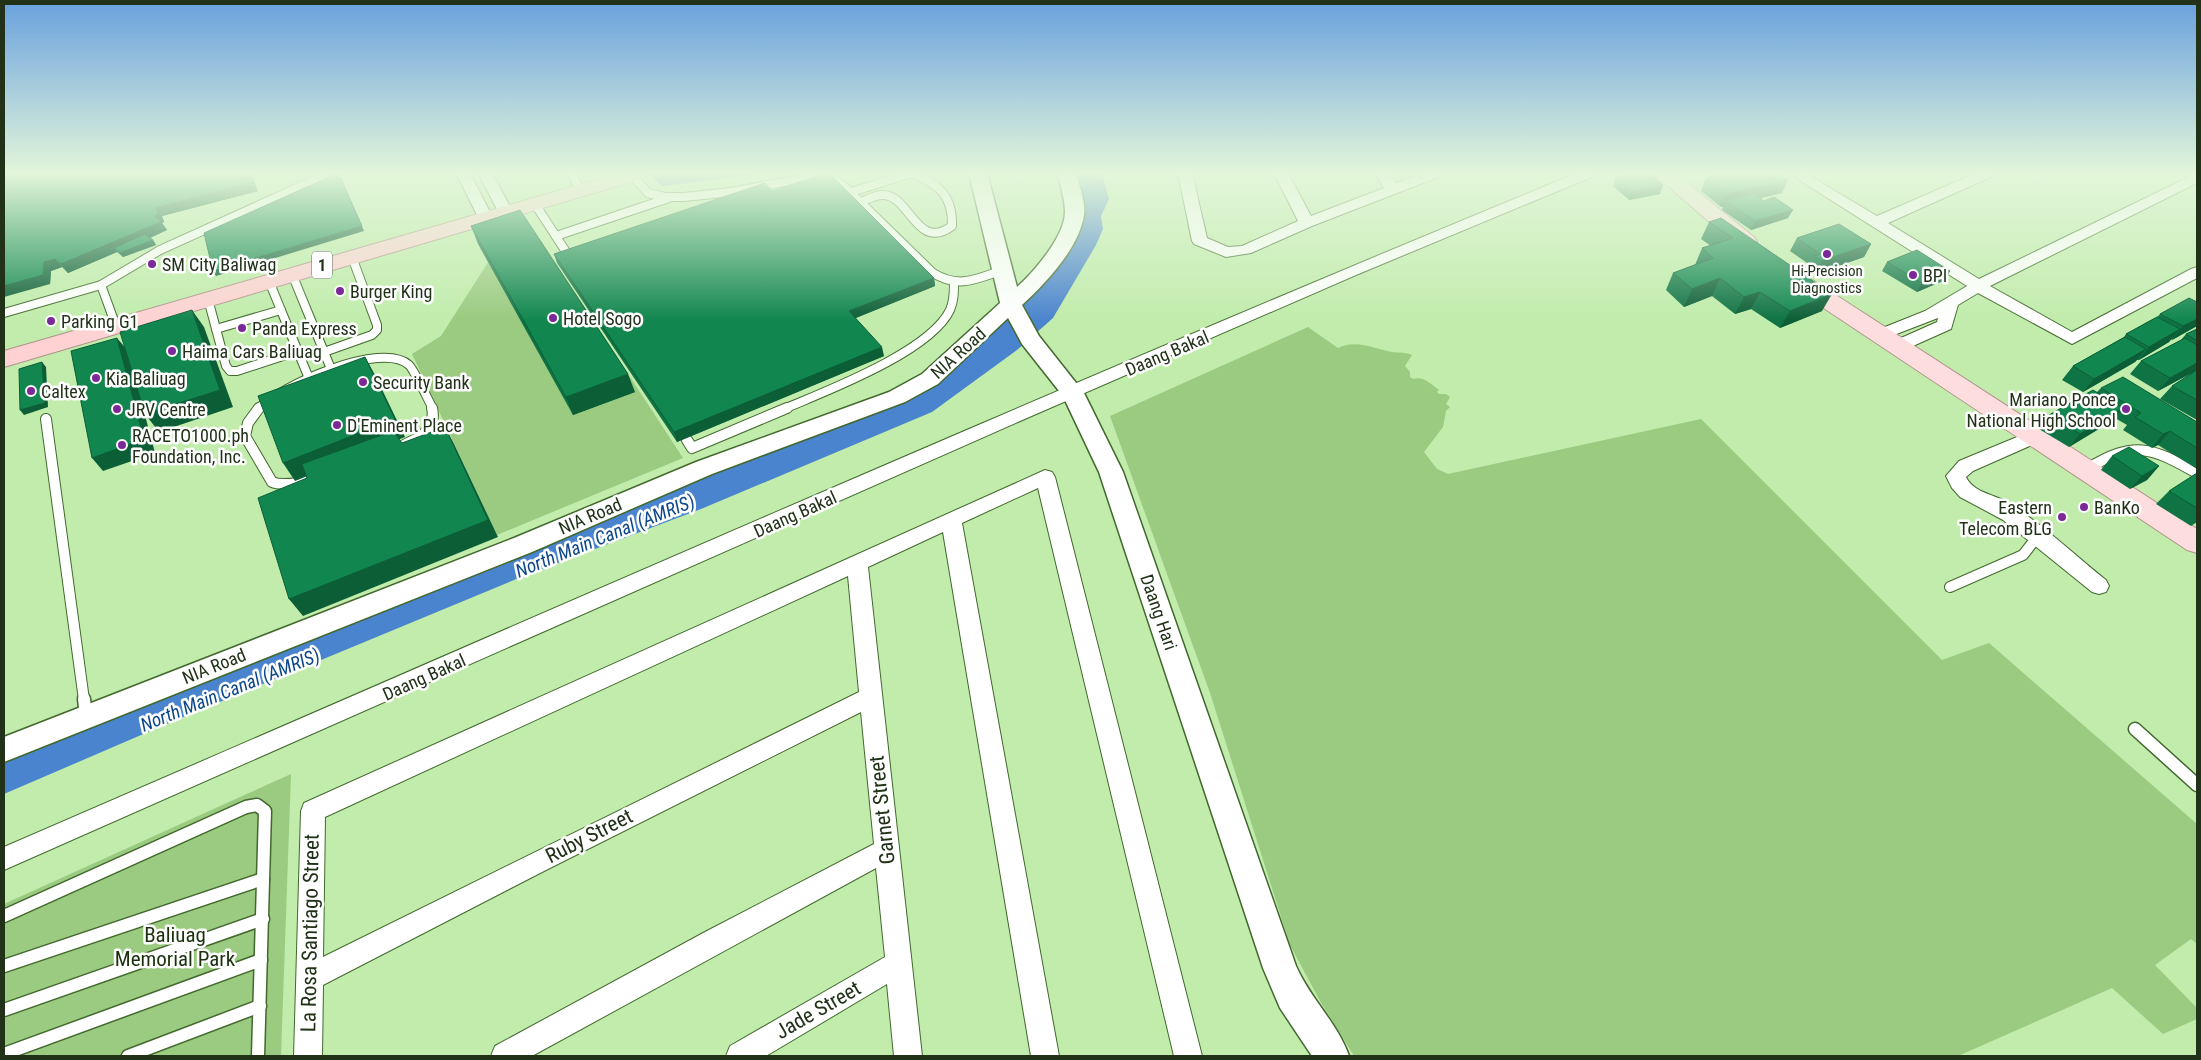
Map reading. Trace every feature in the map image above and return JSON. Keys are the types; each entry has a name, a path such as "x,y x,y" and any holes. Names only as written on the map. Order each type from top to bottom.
{"highway":[{"name":"1","path":"4,360 470,222"}],"main road":[{"path":"1723,222 1774,263 1889,340 2034,436 2196,539"}],"street":[{"name":"Daang Hari","path":"991,222 1015,312 1030,339 1073,393 1111,472 1280,968 1292,996 1332,1056"},
{"name":"NIA Road","path":"4,750 523,545 704,468 897,397 930,380 1015,312 1067,238 1072,222"},
{"path":"1194,222 1196,234 1200,241 1226,252 1245,250 1307,223"},
{"name":"Daang Bakal","path":"4,859 1350,272 1470,222"},
{"path":"1878,222 1978,286 2072,338 2197,272"},
{"path":"1889,340 1945,325 1951,302 1978,286 2106,222"},
{"path":"2034,436 1966,466 1956,476 1958,485 1967,493 1996,505 2099,586"},
{"path":"857,563 1045,478 1188,1056"},
{"path":"951,520 1044,1056"},
{"name":"Garnet Street","path":"857,563 908,1056"},
{"name":"La Rosa Santiago Street","path":"308,1056 313,811 857,563"},
{"name":"Ruby Street","path":"310,978 870,697"},
{"path":"505,1056 714,941 886,850"},
{"name":"Jade Street","path":"740,1056 897,964"}],"lane":[{"path":"4,313 100,285 160,250 221,222"},
{"path":"547,222 570,258"},
{"path":"556,236 597,222"},
{"path":"882,222 933,273 945,281 954,284 1003,270"},
{"path":"915,222 919,227 930,232 946,231 952,226 953,222"},
{"path":"324,352 372,335 377,330 377,325 352,257"},
{"path":"292,274 331,369"},
{"path":"269,281 308,376"},
{"path":"687,440 692,448 841,385 909,351 934,329 949,312 954,298 954,284"},
{"path":"100,285 116,326"},
{"path":"208,299 226,366 230,371 237,371 298,351"},
{"path":"216,329 281,310"},
{"path":"390,357 399,359 409,365 433,410 430,426 420,438 402,446 304,482 288,486 278,485 272,482 245,436 248,422 259,407 308,376 331,369 375,358 390,357"},
{"path":"46,420 86,716"},
{"path":"2087,470 2123,452 2138,448 2162,454 2197,473"},
{"path":"1950,587 2024,555 2037,537"},
{"path":"2135,729 2197,785"},
{"path":"4,916 246,807 257,805 265,811 262,960 255,1055"},
{"path":"4,966 263,879"},
{"path":"4,1010 262,919"},
{"path":"4,1054 262,960"},
{"path":"128,1056 260,1006"}],"green space":[{"path":"514,222 529,222 683,458 497,535 412,354 441,336 492,256 498,227"},
{"path":"1308,327 1338,348 1352,344 1412,355 1405,366 1410,372 1410,377 1427,381 1439,390 1437,392 1439,394 1446,394 1450,397 1446,404 1450,407 1446,411 1443,427 1424,452 1437,469 1448,474 1701,419 1942,660 1989,643 2197,824 2197,944 2191,939 2155,965 2197,1008 2197,1019 2163,1034 2112,988 1958,1056 1354,1056 1320,1001 1290,945 1210,693 1110,416"},
{"name":"Baliuag Memorial Park","path":"291,774 281,1056 4,1056 4,904"}],"water":[{"name":"North Main Canal (AMRIS)","path":"1075,222 1102,222 1103,229 1096,245 1053,318 1017,350 932,412 701,509 526,575 169,723 4,794 4,758 945,373"}],"building":[{"path":"4,222 160,222 61,264 55,259 44,262 43,275 4,286"},
{"path":"228,222 360,222 362,226 213,271 204,233"},
{"name":"Hotel Sogo","path":"482,222 528,222 628,374 566,397 471,226"},
{"path":"648,222 878,222 934,278 849,311 882,347 674,432 554,254"},
{"path":"1710,222 1728,222 1832,294 1790,311 1760,292 1744,297 1720,278 1692,289 1673,273 1713,258 1702,248 1733,238"},
{"path":"1839,224 1871,244 1822,261 1814,256 1820,254 1797,238"},
{"path":"145,234 153,240 120,253 114,248"},
{"path":"1917,250 1950,271 1922,283 1887,262"},
{"path":"2189,298 2197,302 2197,319 2183,326 2160,314"},
{"path":"192,310 220,390 145,414 120,332"},
{"path":"2157,317 2180,329 2149,347 2126,334"},
{"path":"2197,329 2197,341 2186,334"},
{"path":"2125,337 2146,349 2094,379 2073,366"},
{"name":"JRV Centre","path":"117,338 144,439 92,458 71,351"},
{"path":"2185,338 2197,345 2197,363 2170,378 2141,361"},
{"name":"D'Eminent Place","path":"365,357 395,419 283,463 258,396"},
{"path":"42,362 45,403 20,410 19,369"},
{"path":"2197,370 2197,400 2172,386"},
{"path":"2123,377 2197,422 2197,448 2170,431 2163,434 2135,417 2141,413 2101,388"},
{"path":"2093,390 2123,408 2080,434 2049,415"},
{"path":"445,427 488,520 289,599 258,498 307,478 302,464 393,431 402,443"},
{"path":"2129,447 2159,466 2142,476 2112,456"},
{"path":"2197,473 2197,508 2169,491"}],"waterway":[{"name":"North Main Canal (AMRIS)","path":"1086,231 1090,222"}],"place":[{"name":"Hi-Precision Diagnostics","path":"1827,254"},
{"name":"SM City Baliwag","path":"152,264"},
{"name":"BPI","path":"1913,275"},
{"name":"Burger King","path":"340,291"},
{"name":"Hotel Sogo","path":"553,318"},
{"name":"Parking G1","path":"51,321"},
{"name":"Panda Express","path":"242,328"},
{"name":"Haima Cars Baliuag","path":"172,351"},
{"name":"Kia Baliuag","path":"96,378"},
{"name":"Security Bank","path":"363,382"},
{"name":"Caltex","path":"31,391"},
{"name":"JRV Centre","path":"117,409"},
{"name":"Mariano Ponce National High School","path":"2126,409"},
{"name":"D'Eminent Place","path":"337,425"},
{"name":"RACETO1000.ph Foundation, Inc.","path":"122,445"},
{"name":"BanKo","path":"2084,507"},
{"name":"Eastern Telecom BLG","path":"2062,517"}]}
